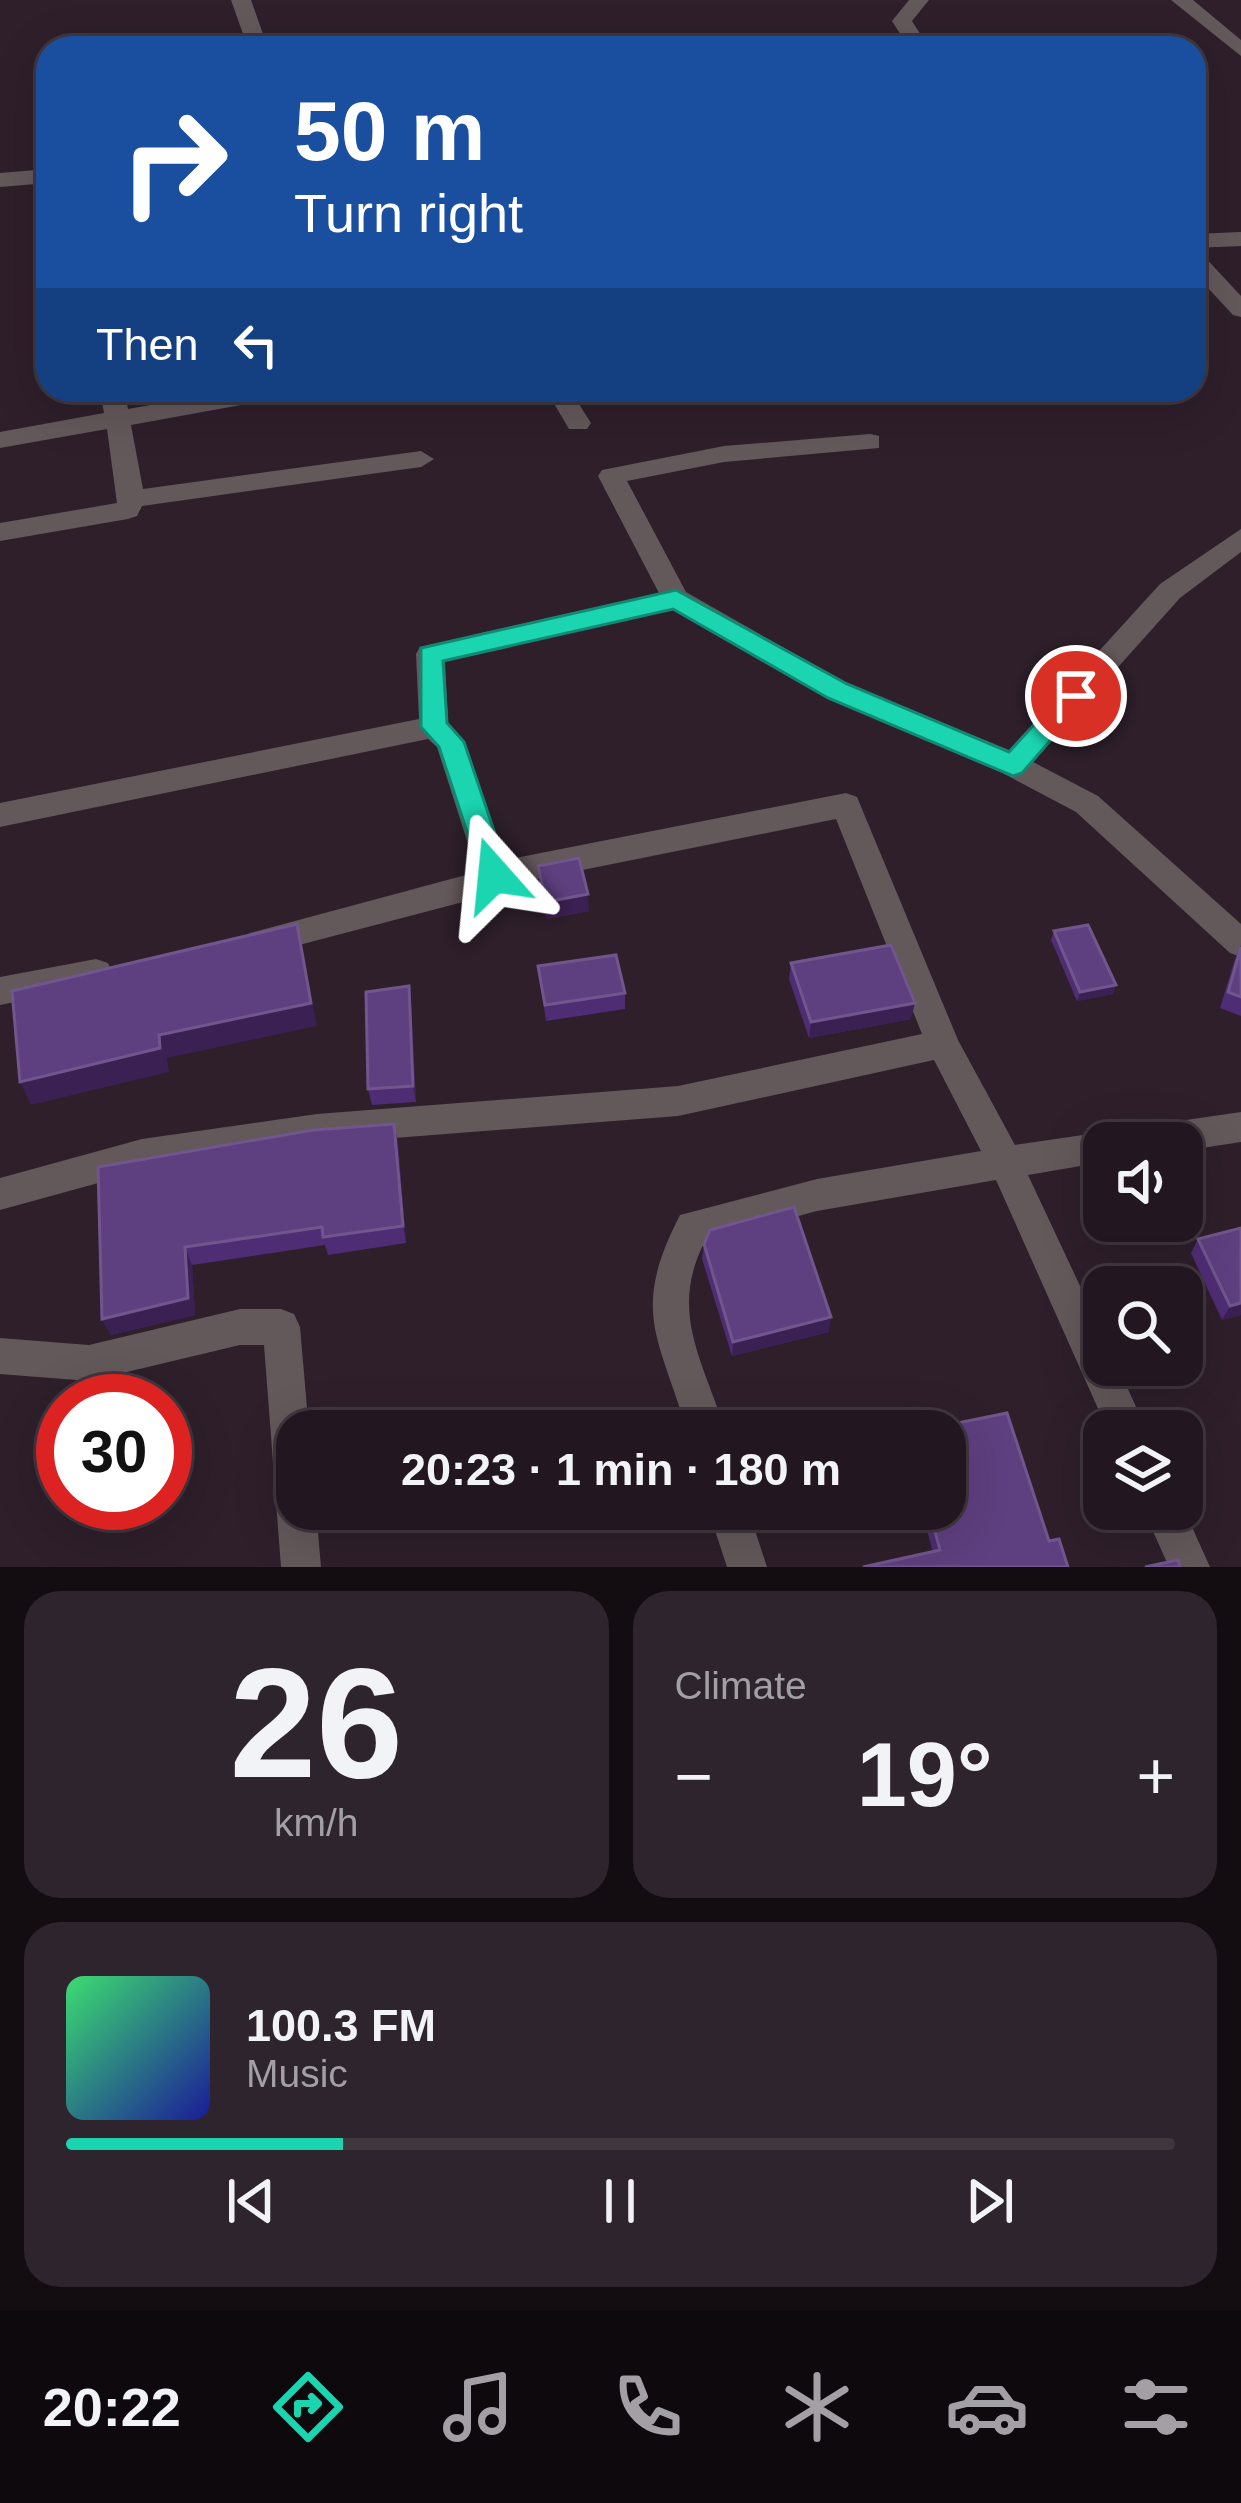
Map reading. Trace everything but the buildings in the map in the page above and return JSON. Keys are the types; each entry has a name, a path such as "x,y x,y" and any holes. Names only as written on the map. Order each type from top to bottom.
{"street":[{"path":"241,0 253,36"},
{"path":"912,36 902,21 919,0"},
{"path":"1181,0 1241,50"},
{"path":"0,180 36,177"},
{"path":"1206,240 1241,239"},
{"path":"1206,272 1241,310"},
{"path":"0,532 128,510 132,499 113,402"},
{"path":"0,440 216,402"},
{"path":"565,402 578,423"},
{"path":"870,442 724,454 611,476 676,599 838,691 1013,765 1087,804 1241,944"},
{"path":"132,499 421,459"},
{"path":"1013,765 1171,591 1241,538"},
{"path":"494,875 450,742 434,727 430,654 676,599"},
{"path":"0,815 434,727"},
{"path":"229,948 486,884 494,875 846,805 943,1044 1004,1160 1118,1410"},
{"path":"0,991 138,965"},
{"path":"0,1194 142,1155 316,1129 678,1101 943,1044"},
{"path":"1203,1132 1241,1127"},
{"path":"699,1410 666,1318 672,1262 693,1227 817,1195 884,1188 1004,1160 1083,1149"},
{"path":"0,1355 89,1363 239,1327 281,1327 301,1567"},
{"path":"735,1530 747,1567"},
{"path":"1173,1530 1190,1567"}],"route":[{"path":"494,875 450,742 434,727 430,654 676,599 838,691 973,744 1013,765 1076,696"}]}
